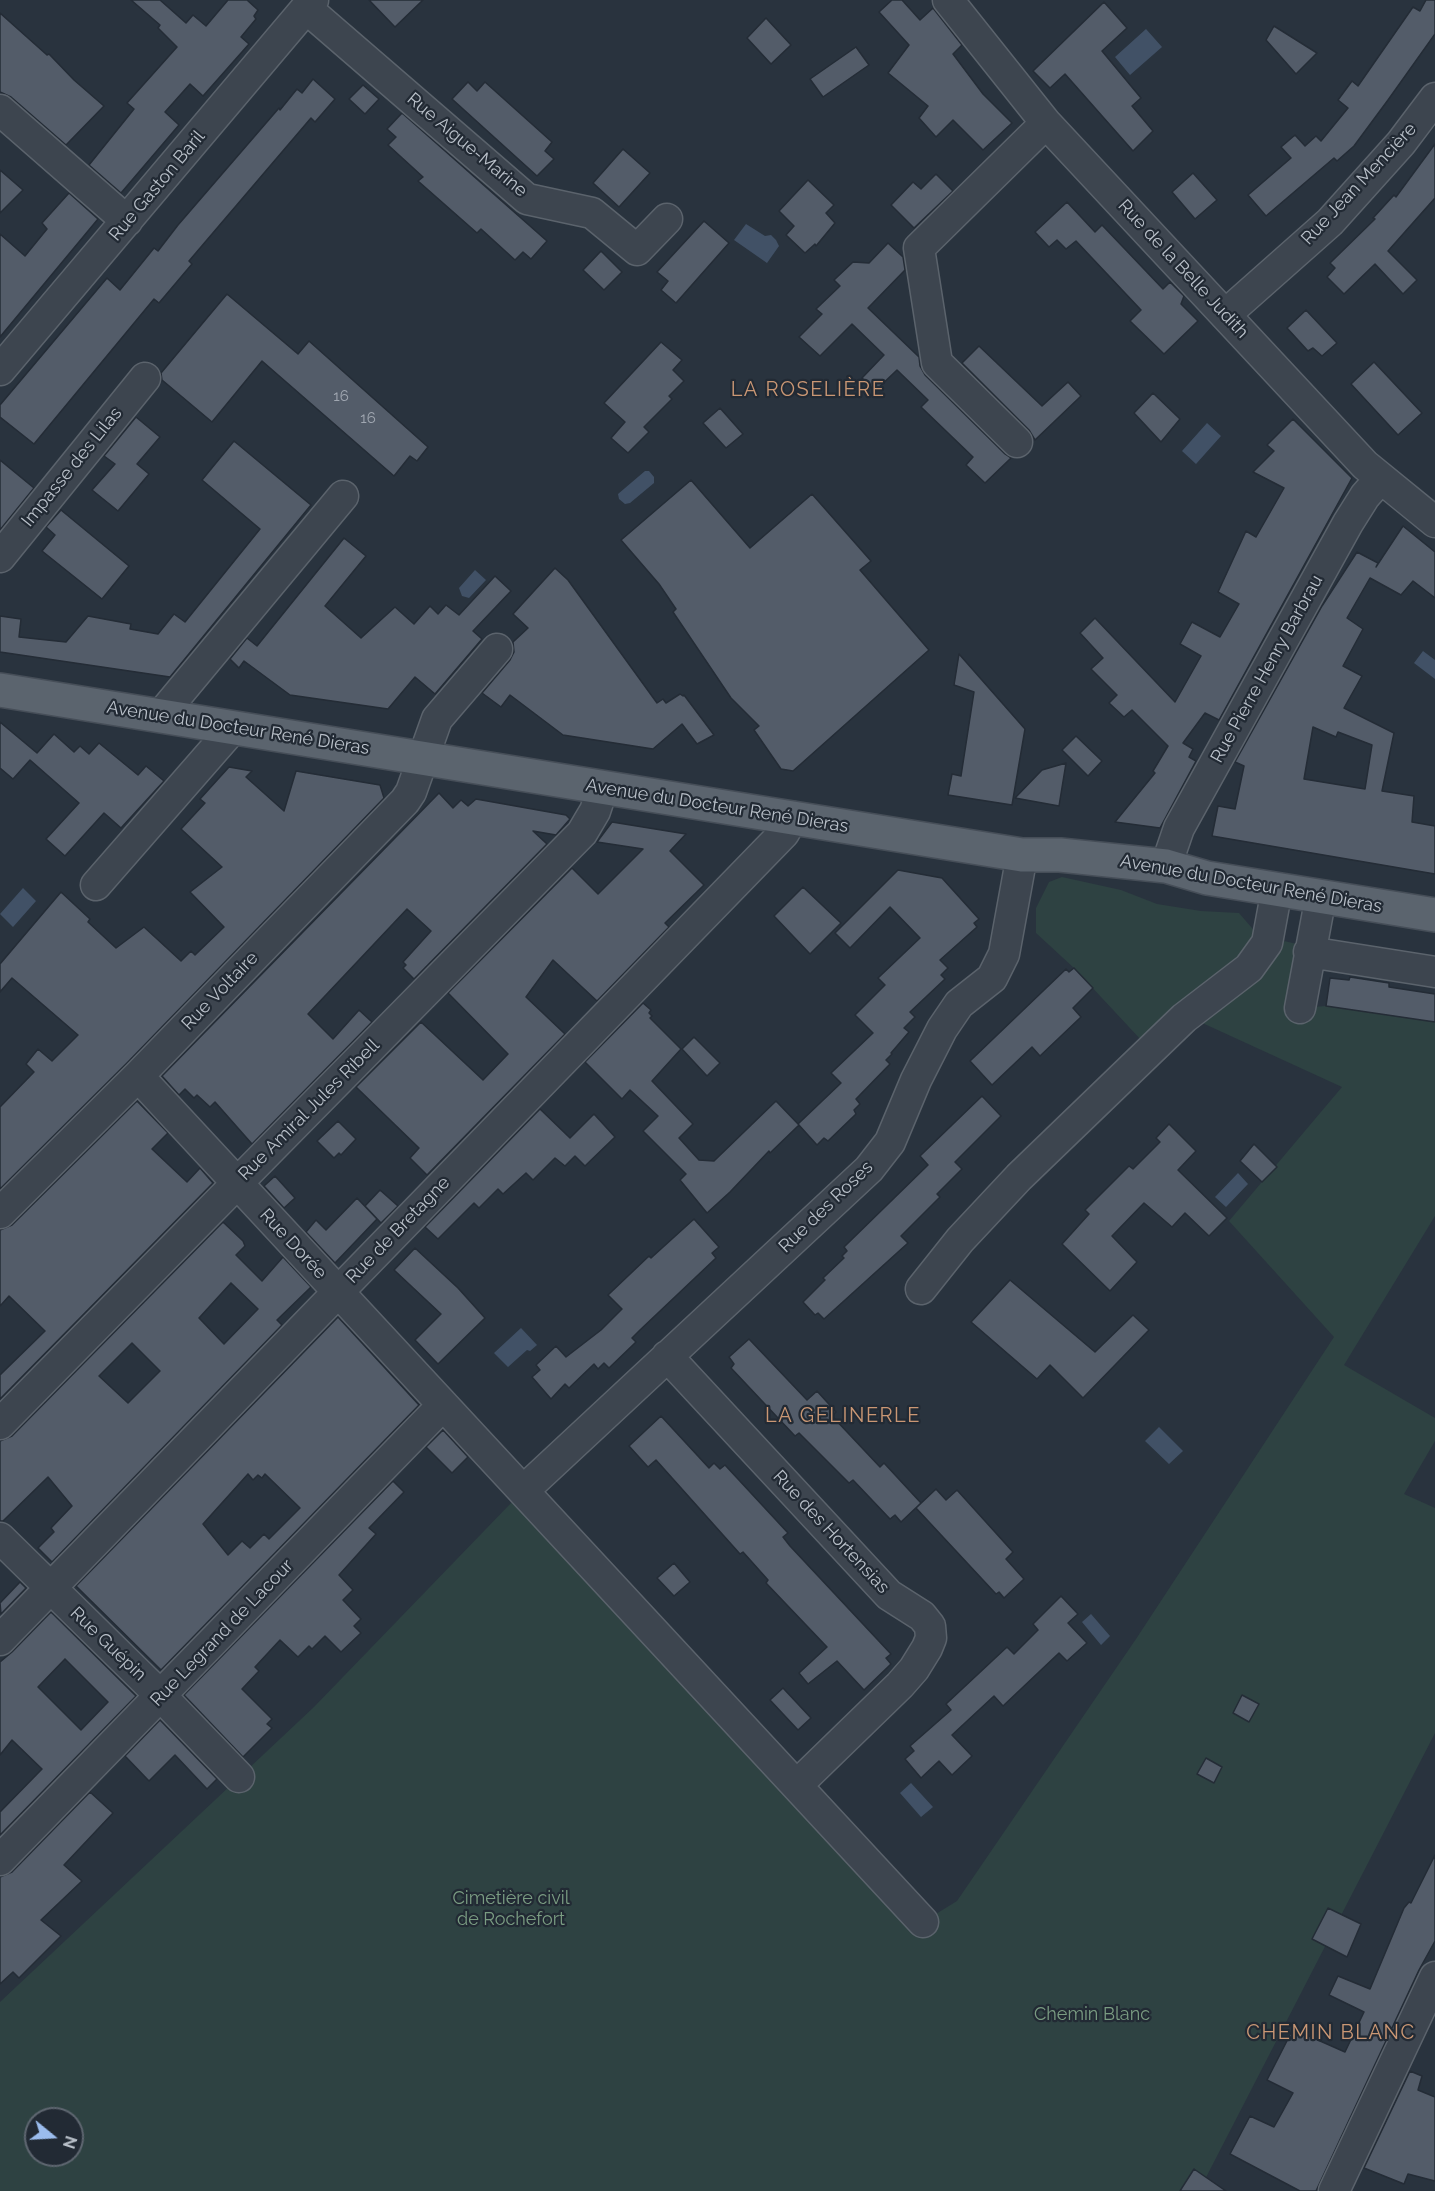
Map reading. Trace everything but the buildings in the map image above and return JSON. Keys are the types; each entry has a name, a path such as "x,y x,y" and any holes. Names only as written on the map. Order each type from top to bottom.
{"main road":[{"name":"Avenue du Docteur René Dieras","path":"0,690 1022,855 1060,855 1166,866 1207,878 1435,915"}],"street":[{"name":"Rue de la Belle Judith","path":"948,0 1046,123 1225,315 1380,479 1435,522"},
{"name":"Rue Aigue-Marine","path":"310,4 527,199 592,213 637,250 667,219"},
{"name":"Rue Gaston Baril","path":"0,370 310,4"},
{"name":"Rue Jean Mencière","path":"1225,315 1330,222 1401,143 1435,98"},
{"path":"0,110 127,221"},
{"path":"1017,442 937,363 919,248 1046,123"},
{"name":"Impasse des Lilas","path":"0,557 145,378"},
{"name":"Rue Pierre Henry Barbrau","path":"1166,866 1179,828 1348,523 1365,496 1380,479"},
{"path":"161,715 343,496"},
{"name":"Rue Voltaire","path":"0,1213 138,1076 405,801 411,792 437,719 497,649"},
{"path":"96,885 234,727"},
{"name":"Rue Amiral Jules Ribell","path":"0,1424 582,833 595,811 603,787"},
{"name":"Rue de Bretagne","path":"0,1640 784,833 793,817"},
{"name":"Rue des Roses","path":"523,1491 869,1169 890,1142 916,1080 942,1029 959,1004 992,978 1004,954 1022,855"},
{"path":"921,1290 960,1240 1019,1177 1184,1018 1249,968 1267,943 1277,889"},
{"path":"1300,1008 1321,896"},
{"path":"1309,952 1435,972"},
{"name":"Rue Dorée","path":"138,1076 923,1922"},
{"name":"Rue des Hortensias","path":"668,1356 889,1595 922,1616 930,1626 931,1638 914,1669 797,1785"},
{"name":"Rue Legrand de Lacour","path":"0,1860 443,1405"},
{"name":"Rue Guépin","path":"0,1538 161,1696 239,1777"},
{"path":"1334,2191 1435,1977"}],"green space":[{"path":"1062,877 1121,890 1157,904 1201,911 1239,913 1258,935 1297,944 1290,999 1297,1008 1326,1006 1435,1022 1435,1216 1344,1365 1435,1418 1435,1441 1404,1494 1435,1508 1435,1733 1199,2191 0,2191 0,2002 314,1707 513,1501 923,1922 957,1901 1136,1639 1334,1337 1229,1221 1342,1087 1198,1021 1142,1041 1074,968 1036,933 1036,908 1049,882"}],"water":[{"path":"1146,29 1162,47 1130,75 1115,57"},
{"path":"746,224 765,236 771,235 776,240 779,246 767,263 734,240"},
{"path":"1207,423 1221,436 1196,464 1182,451"},
{"path":"645,471 649,471 654,477 654,483 630,503 625,504 619,499 618,494"},
{"path":"475,570 486,580 469,598 462,596 459,588"},
{"path":"1423,651 1435,660 1435,679 1414,663"},
{"path":"23,888 36,901 13,927 0,914"},
{"path":"1238,1173 1248,1184 1226,1207 1215,1197"},
{"path":"521,1328 537,1345 530,1351 527,1350 508,1367 494,1353"},
{"path":"1159,1427 1183,1451 1169,1464 1145,1441"},
{"path":"1091,1614 1110,1636 1101,1645 1082,1622"},
{"path":"911,1783 933,1807 921,1817 900,1793"}],"district":[{"name":"LA ROSELIÈRE","path":"808,390"},
{"name":"LA GELINERLE","path":"843,1416"},
{"name":"CHEMIN BLANC","path":"1331,2033"}],"park label":[{"name":"Cimetière civil de Rochefort","path":"511,1909"},
{"name":"Chemin Blanc","path":"1092,2015"}]}
